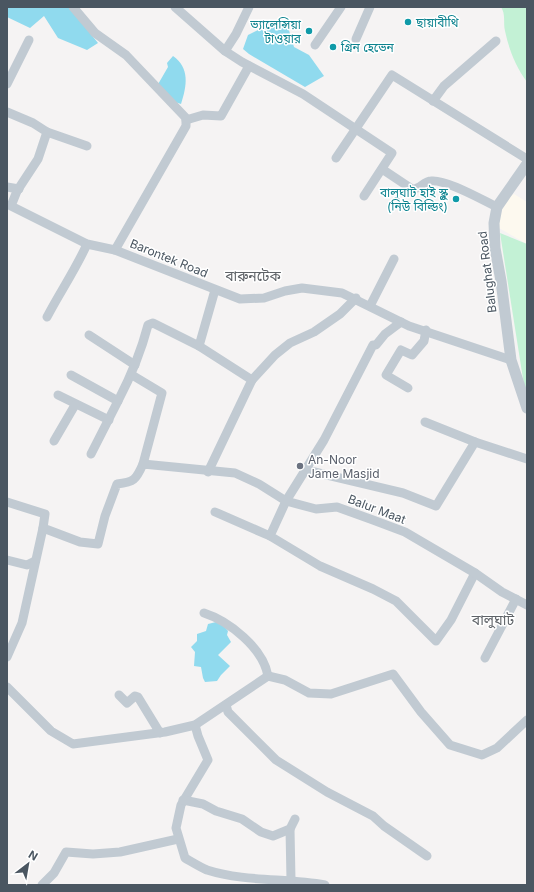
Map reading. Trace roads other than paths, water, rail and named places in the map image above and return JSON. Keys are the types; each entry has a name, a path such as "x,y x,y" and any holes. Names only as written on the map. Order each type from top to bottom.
{"street":[{"path":"74,7 95,33 126,55 186,120 186,126 115,250"},
{"path":"175,7 224,51 249,66 303,94 392,153 364,196"},
{"path":"224,51 236,34 249,7"},
{"path":"315,44 341,7"},
{"path":"356,39 370,7"},
{"path":"7,84 29,40"},
{"path":"433,100 444,86 496,41"},
{"path":"186,120 203,115 221,116 249,66"},
{"path":"336,158 392,75 527,159"},
{"path":"7,112 33,123 47,132 87,146"},
{"name":"Barontek Road","path":"47,132 38,159 9,205 87,244 115,250 240,299 264,298 285,291 302,288 328,290 356,298 401,322 484,352 512,360"},
{"name":"Balughat Road","path":"527,164 497,207 494,223 495,248 512,360 527,408"},
{"path":"382,169 412,189 416,189 430,181 441,181 497,207"},
{"path":"7,187 19,189"},
{"path":"47,317 64,284 80,260 87,244"},
{"path":"370,306 394,259"},
{"path":"199,346 215,290"},
{"path":"208,472 252,380 275,355 290,343 314,332 340,314 356,298"},
{"path":"270,536 286,501 324,440 373,345 376,345 385,334 401,322"},
{"path":"91,454 132,375 150,324 199,346 252,380"},
{"path":"408,388 386,374 401,350 412,355 424,341 426,330"},
{"path":"89,336 135,365"},
{"path":"71,375 118,401"},
{"path":"43,528 80,542 98,544 105,516 117,484 131,482 137,476 143,464 162,393 132,375"},
{"path":"58,395 109,420"},
{"path":"54,440 75,404"},
{"path":"425,422 476,442 527,459"},
{"path":"306,470 403,493 437,506 476,442"},
{"name":"Balur Maat","path":"143,464 208,472 223,471 235,474 259,484 286,501 316,509 337,506 406,532 527,605"},
{"path":"7,502 45,514 22,623 7,657"},
{"path":"215,512 270,536 320,566 373,588 396,601 436,641 452,620 475,573"},
{"path":"7,560 27,565 35,561"},
{"path":"485,658 516,599"},
{"path":"204,613 216,617 227,624 255,648 266,667 268,676"},
{"path":"8,691 51,731 73,744 160,733 195,725 268,676 285,680 309,693 331,694 393,674 421,712 450,745 482,755 497,748 527,720"},
{"path":"119,695 127,703 135,696 138,698 160,733"},
{"path":"226,705 228,712 276,760 327,792 374,816 384,826 427,856"},
{"path":"195,725 208,760 183,800 176,828 178,839 185,858 207,870 261,879 291,880 325,885"},
{"path":"183,800 203,804 222,814 242,819 261,832 273,836 290,829"},
{"path":"291,880 290,829 295,819"},
{"path":"42,885 54,873 66,852 94,854 120,852 178,839"}],"water":[{"path":"7,7 69,7 98,43 87,50 58,38 44,16 30,28 7,17"},
{"path":"265,22 288,27 294,47 309,55 324,76 305,87 243,49 248,35 260,29"},
{"path":"173,56 182,66 186,78 185,91 181,104 175,102 157,86 168,67 167,63"},
{"path":"216,622 223,625 228,631 227,635 231,642 218,655 230,666 217,681 205,682 201,667 194,666 195,652 191,647 197,641 197,634 206,631 208,624"}],"place":[{"name":"ছায়াবীথি","path":"408,22"},
{"name":"ভ্যালেন্সিয়া টাওয়ার","path":"309,31"},
{"name":"গ্রিন হেভেন","path":"333,47"},
{"name":"বালুঘাট হাই স্কুল (নিউ বিল্ডিং)","path":"456,199"},
{"name":"An-Noor Jame Masjid","path":"300,466"}],"district":[{"name":"বারুনটেক","path":"253,275"},
{"name":"বালুঘাট","path":"493,619"}]}
